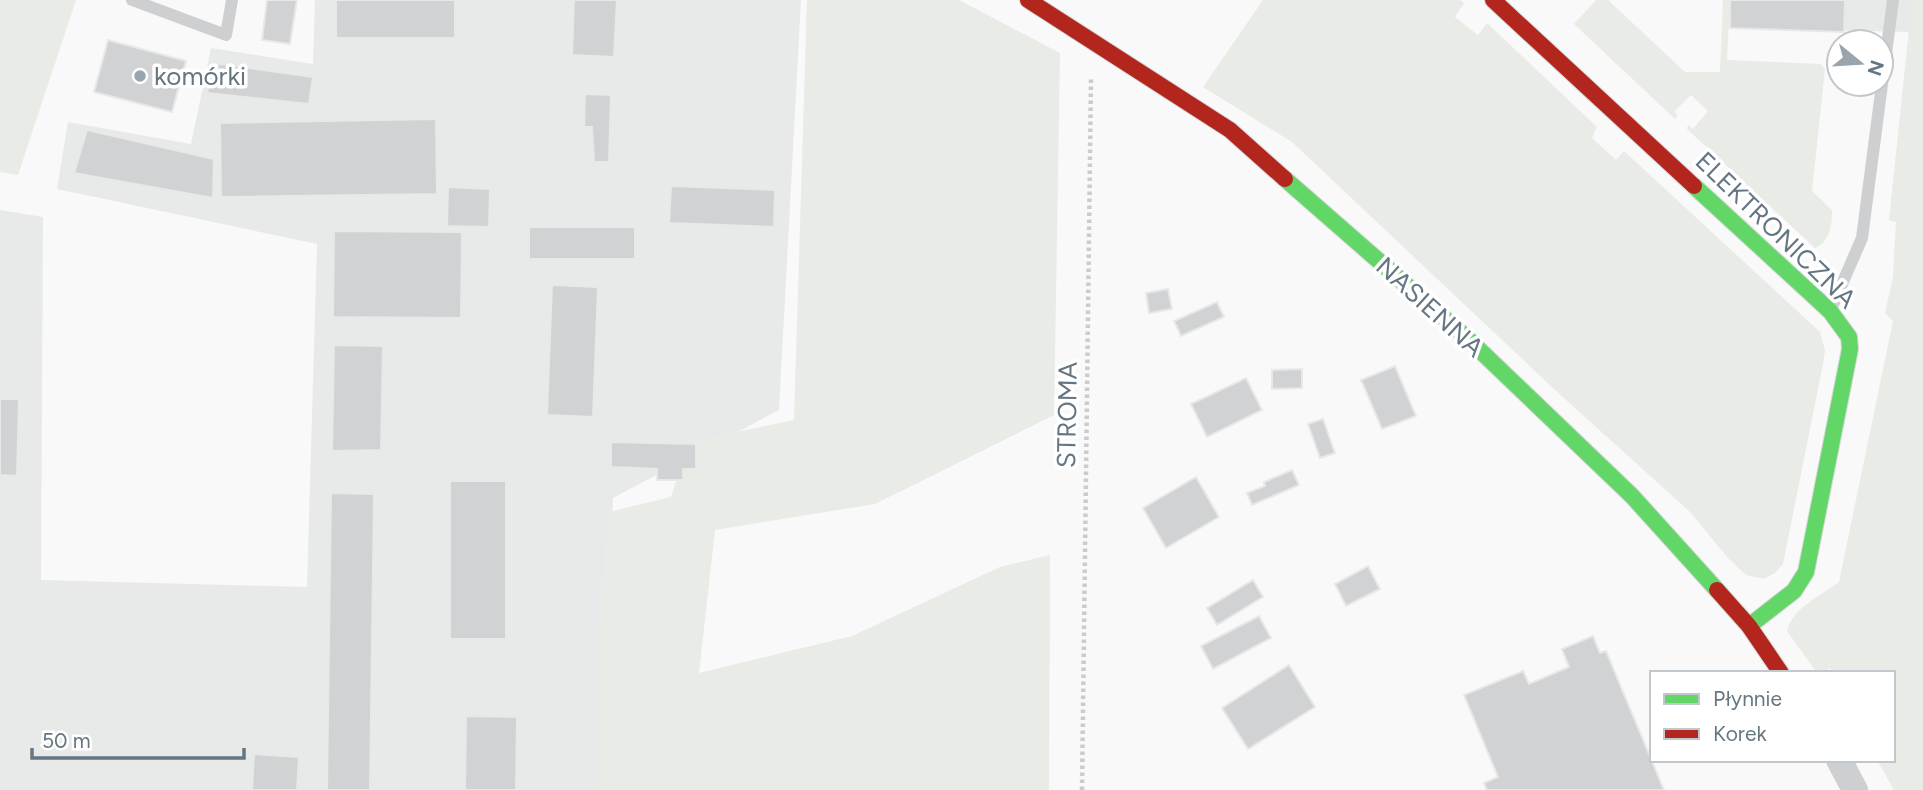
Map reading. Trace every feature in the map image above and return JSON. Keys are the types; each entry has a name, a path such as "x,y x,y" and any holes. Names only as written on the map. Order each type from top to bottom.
{"street":[{"name":"NASIENNA","path":"1028,0 1230,130 1467,338 1632,496 1749,626 1780,671"},
{"name":"ELEKTRONICZNA","path":"1493,0 1830,311 1849,337 1850,349 1806,572 1794,591 1749,626"},
{"path":"1840,762 1855,790"}],"lane":[{"path":"132,0 226,35 232,0"},
{"path":"1830,311 1862,238 1893,0"}],"path":[{"name":"STROMA","path":"1082,790 1091,40"}],"shaded area":[{"path":"0,0 76,0 18,175 0,172"},
{"path":"315,0 801,0 779,410 613,498 601,790 0,790 0,210 43,217 41,580 307,587 317,244 57,189 68,122 191,144 211,48 313,64"},
{"path":"807,0 959,0 1060,53 1054,415 875,504 715,530 699,673 852,636 1000,567 1050,555 1049,790 598,790 605,513 671,497 689,442 794,420"},
{"path":"1263,0 1460,0 1464,3 1455,17 1478,35 1487,23 1597,127 1592,138 1616,160 1624,151 1820,332 1825,350 1823,364 1783,564 1775,573 1764,579 1746,575 1728,558 1689,511 1554,389 1292,142 1203,87"},
{"path":"1596,0 1608,0 1685,72 1720,72 1723,0 1730,0 1727,60 1821,64 1825,69 1812,191 1832,210 1831,227 1824,242 1815,248 1687,129 1688,125 1693,129 1708,111 1691,95 1674,112 1678,115 1675,119 1574,24"},
{"path":"1730,0 1923,0 1911,32 1895,32 1895,28 1730,28"},
{"path":"1912,0 1923,0 1923,790 1894,790 1878,762 1895,762 1895,671 1832,671 1830,668 1816,671 1787,631 1801,609 1839,582 1893,321 1885,313 1893,277 1896,222 1889,220"}],"building":[{"path":"267,0 297,0 290,44 262,40"},
{"path":"336,0 455,0 455,38 336,38"},
{"path":"574,0 617,0 614,57 572,55"},
{"path":"1730,0 1845,0 1844,28 1825,28 1825,31 1730,28"},
{"name":"komórki","path":"108,40 186,61 172,112 94,92"},
{"path":"213,63 313,77 309,104 207,93"},
{"path":"585,94 611,95 609,162 594,162 592,127 584,127"},
{"path":"436,119 437,194 221,197 220,123"},
{"path":"87,130 214,159 213,198 74,173"},
{"path":"671,186 775,190 774,227 669,223"},
{"path":"448,187 490,189 489,227 447,226"},
{"path":"529,227 635,227 635,259 529,259"},
{"path":"334,231 462,232 461,318 333,317"},
{"path":"552,285 598,287 593,417 547,415"},
{"path":"1168,289 1172,309 1149,313 1146,293"},
{"path":"1217,302 1224,317 1181,336 1174,321"},
{"path":"334,345 383,346 381,450 332,451"},
{"path":"1395,366 1416,416 1382,429 1361,380"},
{"path":"1302,369 1302,388 1272,389 1272,370"},
{"path":"1246,378 1262,410 1207,437 1191,404"},
{"path":"0,399 19,399 17,476 0,475"},
{"path":"1323,419 1335,453 1320,458 1308,424"},
{"path":"611,442 696,444 696,469 683,469 683,480 657,480 657,469 611,467"},
{"path":"1292,470 1299,485 1252,505 1247,493"},
{"path":"1196,477 1219,517 1166,548 1143,508"},
{"path":"450,481 506,481 506,639 450,639"},
{"path":"331,493 374,494 370,790 327,790"},
{"path":"1368,566 1380,589 1346,606 1335,584"},
{"path":"1253,580 1263,597 1217,625 1207,608"},
{"path":"1259,616 1271,638 1213,669 1201,646"},
{"path":"1593,636 1600,653 1606,651 1650,762 1664,790 1487,790 1484,783 1498,777 1464,695 1523,671 1529,684 1569,667 1562,649"},
{"path":"1289,665 1315,707 1248,749 1222,708"},
{"path":"466,716 517,717 516,790 465,790"},
{"path":"254,754 299,757 297,790 252,790"}],"traffic: fast":[{"path":"1285,179 1467,338 1632,496 1717,590"},
{"path":"1694,186 1830,311 1849,337 1850,349 1806,572 1794,591 1749,626"}],"traffic: jam":[{"path":"1028,0 1230,130 1285,179"},
{"path":"1493,0 1694,186"},
{"path":"1717,590 1749,626 1780,671"}],"place":[{"name":"komórki","path":"140,76"}]}
